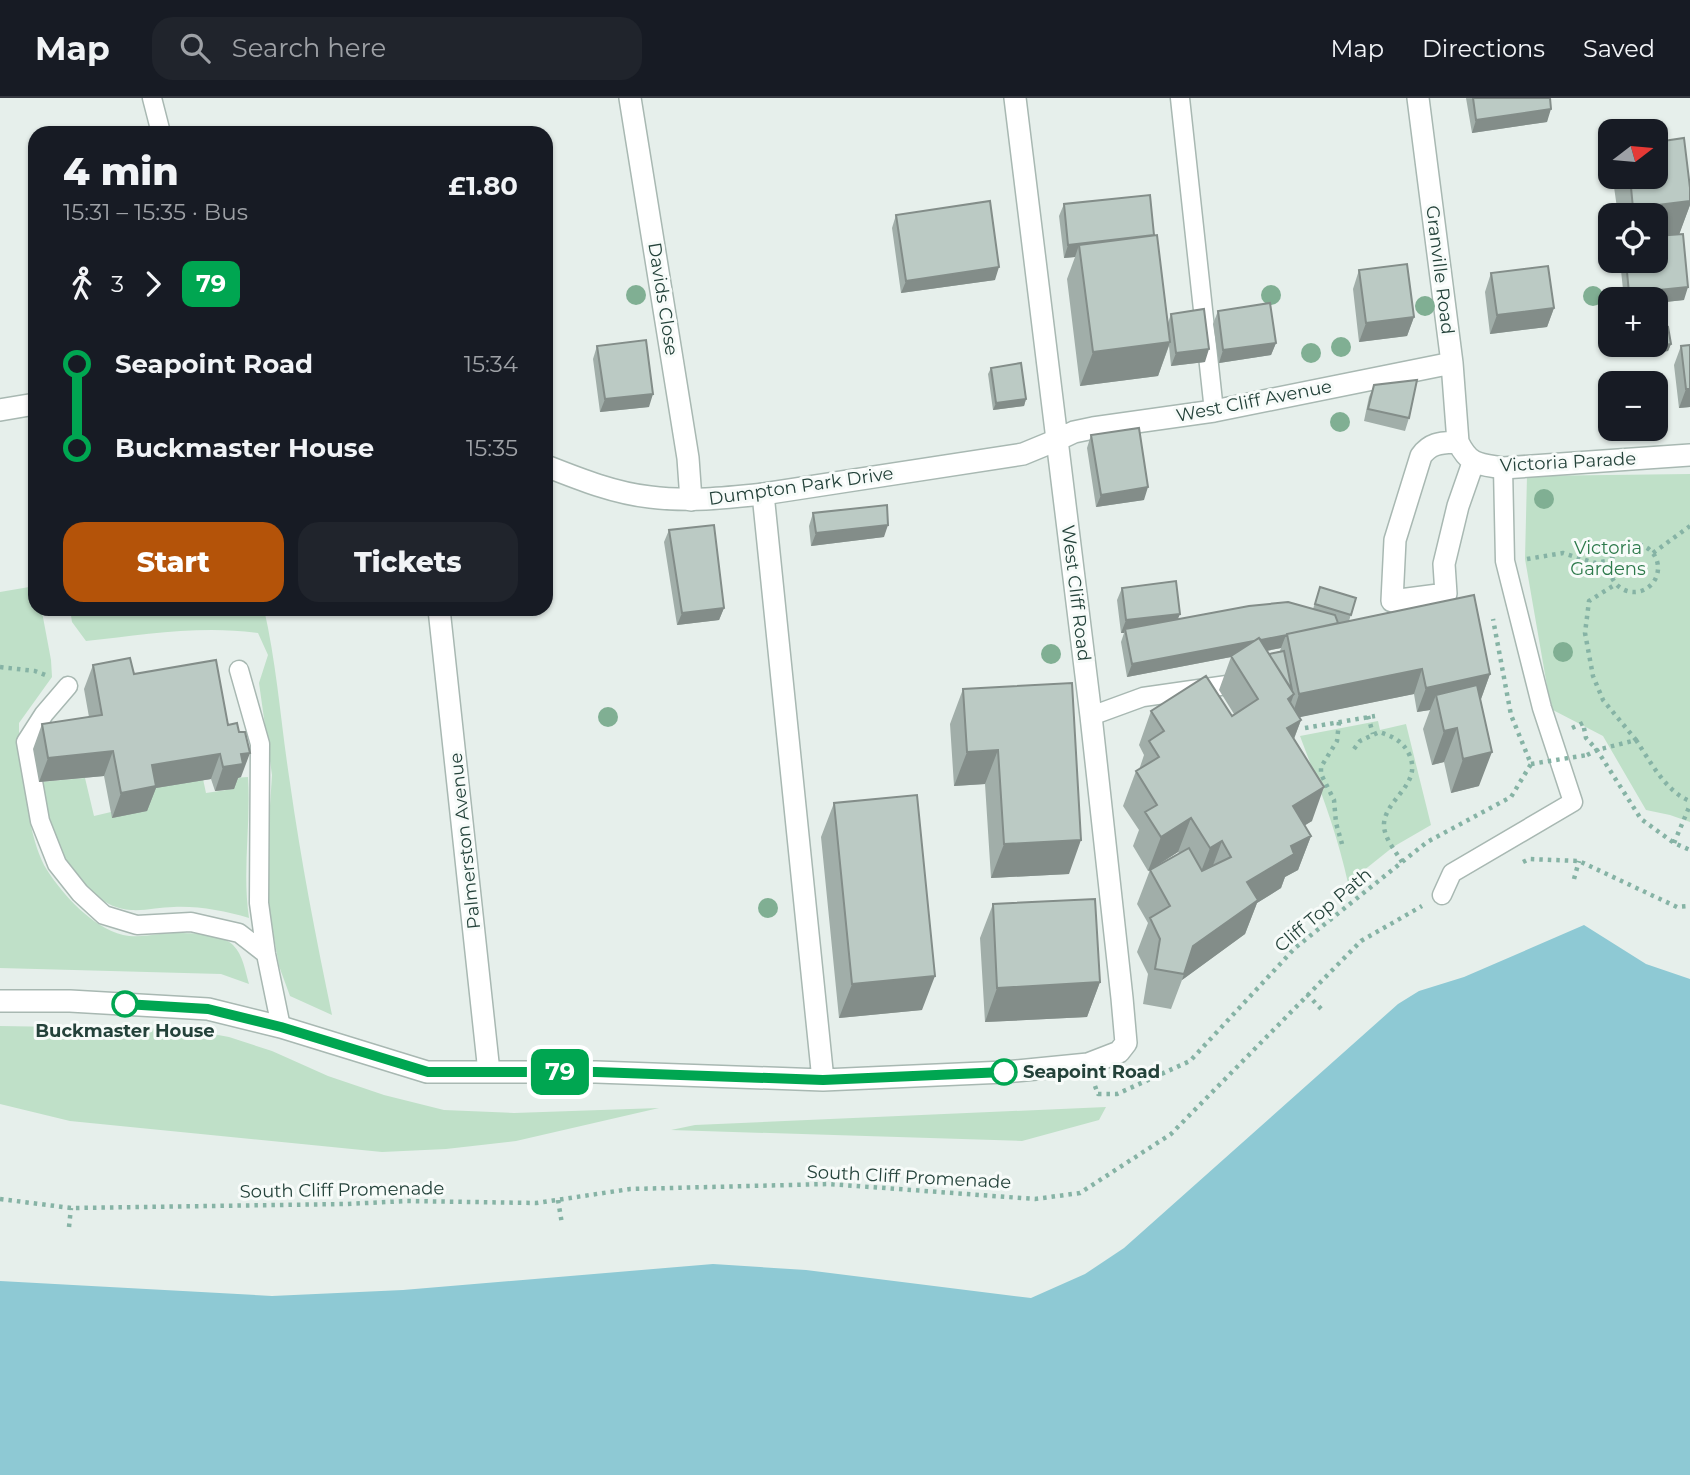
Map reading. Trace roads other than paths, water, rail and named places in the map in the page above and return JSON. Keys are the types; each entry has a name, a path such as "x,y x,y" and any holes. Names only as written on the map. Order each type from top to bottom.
{"street":[{"name":"Davids Close","path":"631,98 688,458 691,500"},
{"name":"West Cliff Road","path":"823,1080 1005,1072 1088,1064 1119,1052 1126,1044 1091,716 1015,98"},
{"name":"Granville Road","path":"1419,98 1452,363 1458,442"},
{"name":"West Cliff Avenue","path":"1057,440 1074,432 1093,428 1213,411 1452,363"},
{"path":"0,410 28,405"},
{"name":"Dumpton Park Drive","path":"553,469 579,480 647,497 691,500 763,495 1023,454 1057,440"},
{"path":"1458,442 1473,463 1458,506 1444,564 1446,594 1392,601 1395,540 1421,456 1427,447 1436,443 1458,442"},
{"name":"Victoria Parade","path":"1473,463 1503,468 1690,454"},
{"path":"0,1001 70,1000 208,1009 281,1027 428,1072 596,1072 823,1080 763,495"},
{"name":"Palmerston Avenue","path":"440,616 489,1072"}],"lane":[{"path":"152,98 159,126"},
{"path":"1180,98 1213,411"},
{"path":"1442,895 1451,873 1573,802 1542,708 1505,561 1503,468"},
{"path":"239,670 260,744 259,903 281,1027"},
{"path":"68,685 44,714 26,742 40,821 57,864 80,893 104,915 137,925 191,922 239,933 266,954"},
{"path":"1091,716 1143,697 1227,685"}],"water":[{"path":"1584,925 1646,964 1690,979 1690,1475 0,1475 0,1281 272,1296 403,1290 713,1264 806,1270 1031,1298 1085,1274 1124,1248 1398,1004 1419,991 1464,977"}],"place":[{"name":"Buckmaster House","path":"125,1004"},
{"name":"Seapoint Road","path":"1004,1072"}],"park label":[{"name":"Victoria Gardens","path":"1608,558"}]}
